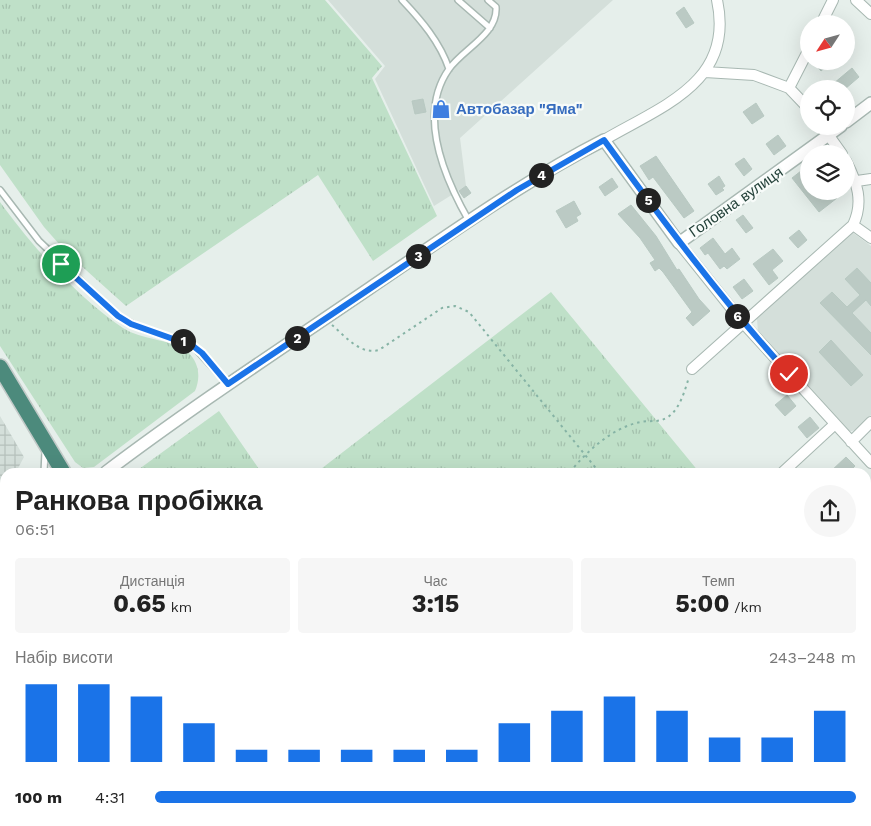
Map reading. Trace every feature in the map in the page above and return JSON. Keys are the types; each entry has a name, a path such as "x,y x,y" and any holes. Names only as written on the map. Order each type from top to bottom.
{"highway":[{"path":"0,367 61,468"}],"street":[{"path":"112,468 228,384 469,221 540,176 604,140 696,84 714,57 718,44 720,26 717,0"},
{"path":"826,15 833,0"},
{"path":"856,0 871,14"},
{"path":"789,88 800,66"},
{"path":"705,72 754,75 789,88 800,100"},
{"path":"855,115 871,103"},
{"name":"Головна вулиця","path":"679,243 821,135"},
{"path":"604,140 679,243 743,323 871,464"},
{"path":"692,369 854,225 859,213 857,181 855,177"},
{"path":"857,181 871,178"},
{"path":"854,225 871,238"},
{"path":"851,442 871,422"},
{"path":"787,468 834,424"}],"lane":[{"path":"402,0 420,19 444,55 449,69"},
{"path":"458,0 490,28"},
{"path":"469,221 452,191 437,145 436,101 439,89 449,69 490,28 496,14 496,7 488,0"},
{"path":"0,190 39,241 118,316 143,329 185,341 202,353 228,384"},
{"path":"44,468 46,444"}],"path":[{"path":"324,319 361,350 370,352 379,350 442,308 455,306 469,312 596,468"},
{"path":"573,468 585,454 604,438 640,422 658,421 669,416 678,405 692,369"}],"shaded area":[{"name":"Автобазар \"Яма\"","path":"328,0 613,0 460,138 466,186 434,206 375,79 385,66"},
{"path":"852,232 871,246 871,415 856,430 847,432 758,332 757,319"},
{"path":"0,416 24,457 18,468 0,468"}],"green space":[{"path":"0,0 325,0 382,66 372,78 437,216 373,261 318,175 126,306 67,253 44,227 0,165"},
{"path":"0,202 26,236 56,270 89,302 130,332 174,344 188,352 197,365 198,381 195,391 94,467 83,468 75,462 0,346"},
{"path":"551,292 696,468 322,468"},
{"path":"219,411 258,468 141,468"}],"building":[{"path":"684,7 694,23 686,28 676,13"},
{"path":"850,70 854,70 859,77 855,80 838,80"},
{"path":"423,99 426,112 415,114 412,101"},
{"path":"756,103 764,116 752,124 743,112"},
{"path":"778,135 786,146 774,155 766,144"},
{"path":"656,156 694,211 684,218 653,177 649,180 640,166"},
{"path":"744,158 752,169 744,176 735,164"},
{"path":"800,172 800,188 792,178"},
{"path":"719,176 725,186 722,188 724,190 716,195 708,184"},
{"path":"612,178 618,187 605,196 599,187"},
{"path":"466,186 471,193 464,198 459,191"},
{"path":"809,200 834,200 819,212"},
{"path":"574,201 581,214 576,217 578,221 566,228 556,211"},
{"path":"631,205 656,236 677,270 679,269 699,299 710,311 693,326 686,318 692,312 663,272 659,268 655,271 650,263 655,260 640,238 618,214"},
{"path":"743,215 753,228 746,233 736,220"},
{"path":"799,230 807,240 798,248 789,238"},
{"path":"713,238 725,254 732,248 740,259 727,269 724,266 720,269 708,253 705,255 700,248"},
{"path":"773,249 783,261 772,270 778,278 769,285 753,264"},
{"path":"857,268 871,283 871,306 866,300 852,313 871,333 871,355 820,303 832,292 847,307 860,295 845,279"},
{"path":"744,279 753,291 742,299 733,287"},
{"path":"831,340 863,375 851,386 819,352"},
{"path":"787,395 796,406 785,416 775,405"},
{"path":"810,417 819,428 807,438 798,427"},
{"path":"846,457 855,466 853,468 834,468"}],"place":[{"name":"Автобазар \"Яма\"","path":"441,109"}],"route":[{"path":"61,264 118,316 143,329 185,341 193,346 202,353 228,384 469,221 571,157 604,140 679,243 743,323 789,374"}]}
